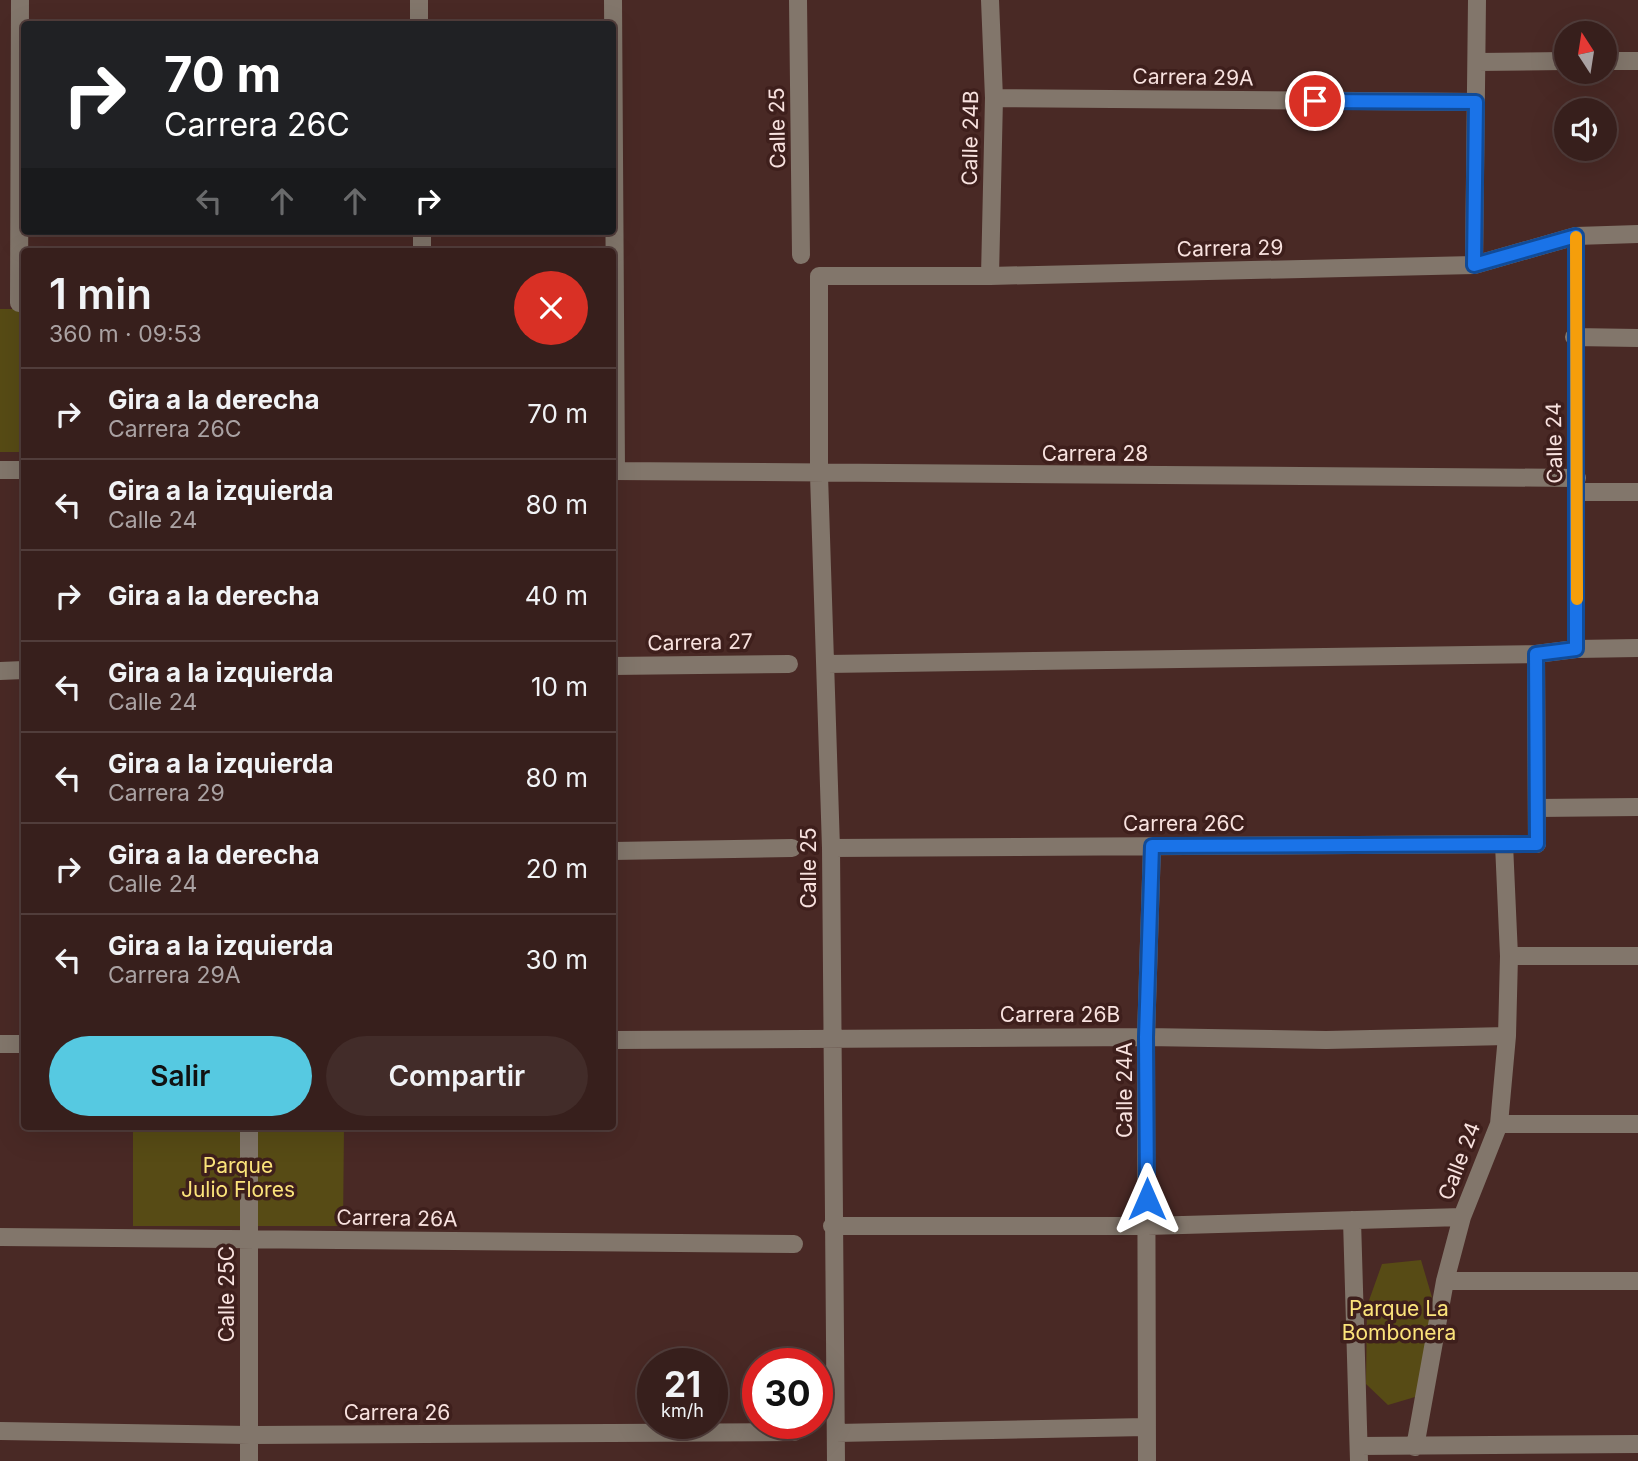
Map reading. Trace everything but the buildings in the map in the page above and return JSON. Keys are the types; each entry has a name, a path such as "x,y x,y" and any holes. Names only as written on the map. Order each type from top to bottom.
{"street":[{"path":"20,0 21,132"},
{"path":"419,0 419,21"},
{"path":"613,0 613,21"},
{"name":"Calle 25","path":"798,0 801,255"},
{"name":"Calle 24B","path":"990,0 994,98 990,276"},
{"path":"1474,265 1477,0"},
{"path":"1477,62 1554,61"},
{"path":"1617,61 1638,61"},
{"name":"Carrera 29A","path":"994,98 1476,102"},
{"name":"Carrera 29","path":"818,276 990,276 1474,265 1576,236 1638,234"},
{"name":"Calle 24","path":"1576,236 1576,649"},
{"path":"19,303 21,276"},
{"name":"Calle 25","path":"818,276 819,475 831,848 836,1461"},
{"path":"1574,337 1638,338"},
{"path":"0,470 21,470"},
{"name":"Carrera 28","path":"616,471 1577,485 1638,492"},
{"path":"827,664 1536,654 1576,649 1638,648"},
{"path":"1536,654 1537,808 1638,807"},
{"name":"Carrera 27","path":"616,666 789,664"},
{"path":"0,670 21,670"},
{"name":"Carrera 26C","path":"831,848 1537,844 1537,808"},
{"name":"Calle 24","path":"1415,1447 1445,1281 1462,1217 1499,1124 1507,1036 1509,956 1504,845"},
{"name":"Calle 24A","path":"1147,1461 1146,1037 1152,846"},
{"path":"616,851 792,848"},
{"path":"1509,956 1638,956"},
{"name":"Carrera 26B","path":"616,1040 1146,1037 1325,1040 1507,1036"},
{"path":"0,1044 21,1044"},
{"path":"1499,1124 1638,1124"},
{"name":"Calle 25C","path":"249,1130 249,1461"},
{"path":"832,1226 1147,1226 1462,1217"},
{"path":"1352,1220 1359,1454 1415,1447 1638,1444"},
{"name":"Carrera 26A","path":"0,1237 794,1244"},
{"path":"1445,1281 1638,1281"},
{"path":"836,1433 1146,1427"},
{"name":"Carrera 26","path":"0,1430 249,1435 742,1432"}],"green space":[{"path":"0,309 21,309 21,452 0,452"},
{"name":"Parque Julio Flores","path":"133,1130 344,1130 343,1226 133,1226"},
{"name":"Parque La Bombonera","path":"1421,1260 1434,1304 1426,1365 1415,1397 1388,1405 1366,1384 1367,1306 1382,1264"}],"slow traffic":[{"path":"1576,237 1574,337 1577,599"}],"route":[{"path":"1147,1199 1146,1037 1152,846 1537,844 1536,654 1576,649 1576,236 1474,265 1476,102 1315,101"}]}
